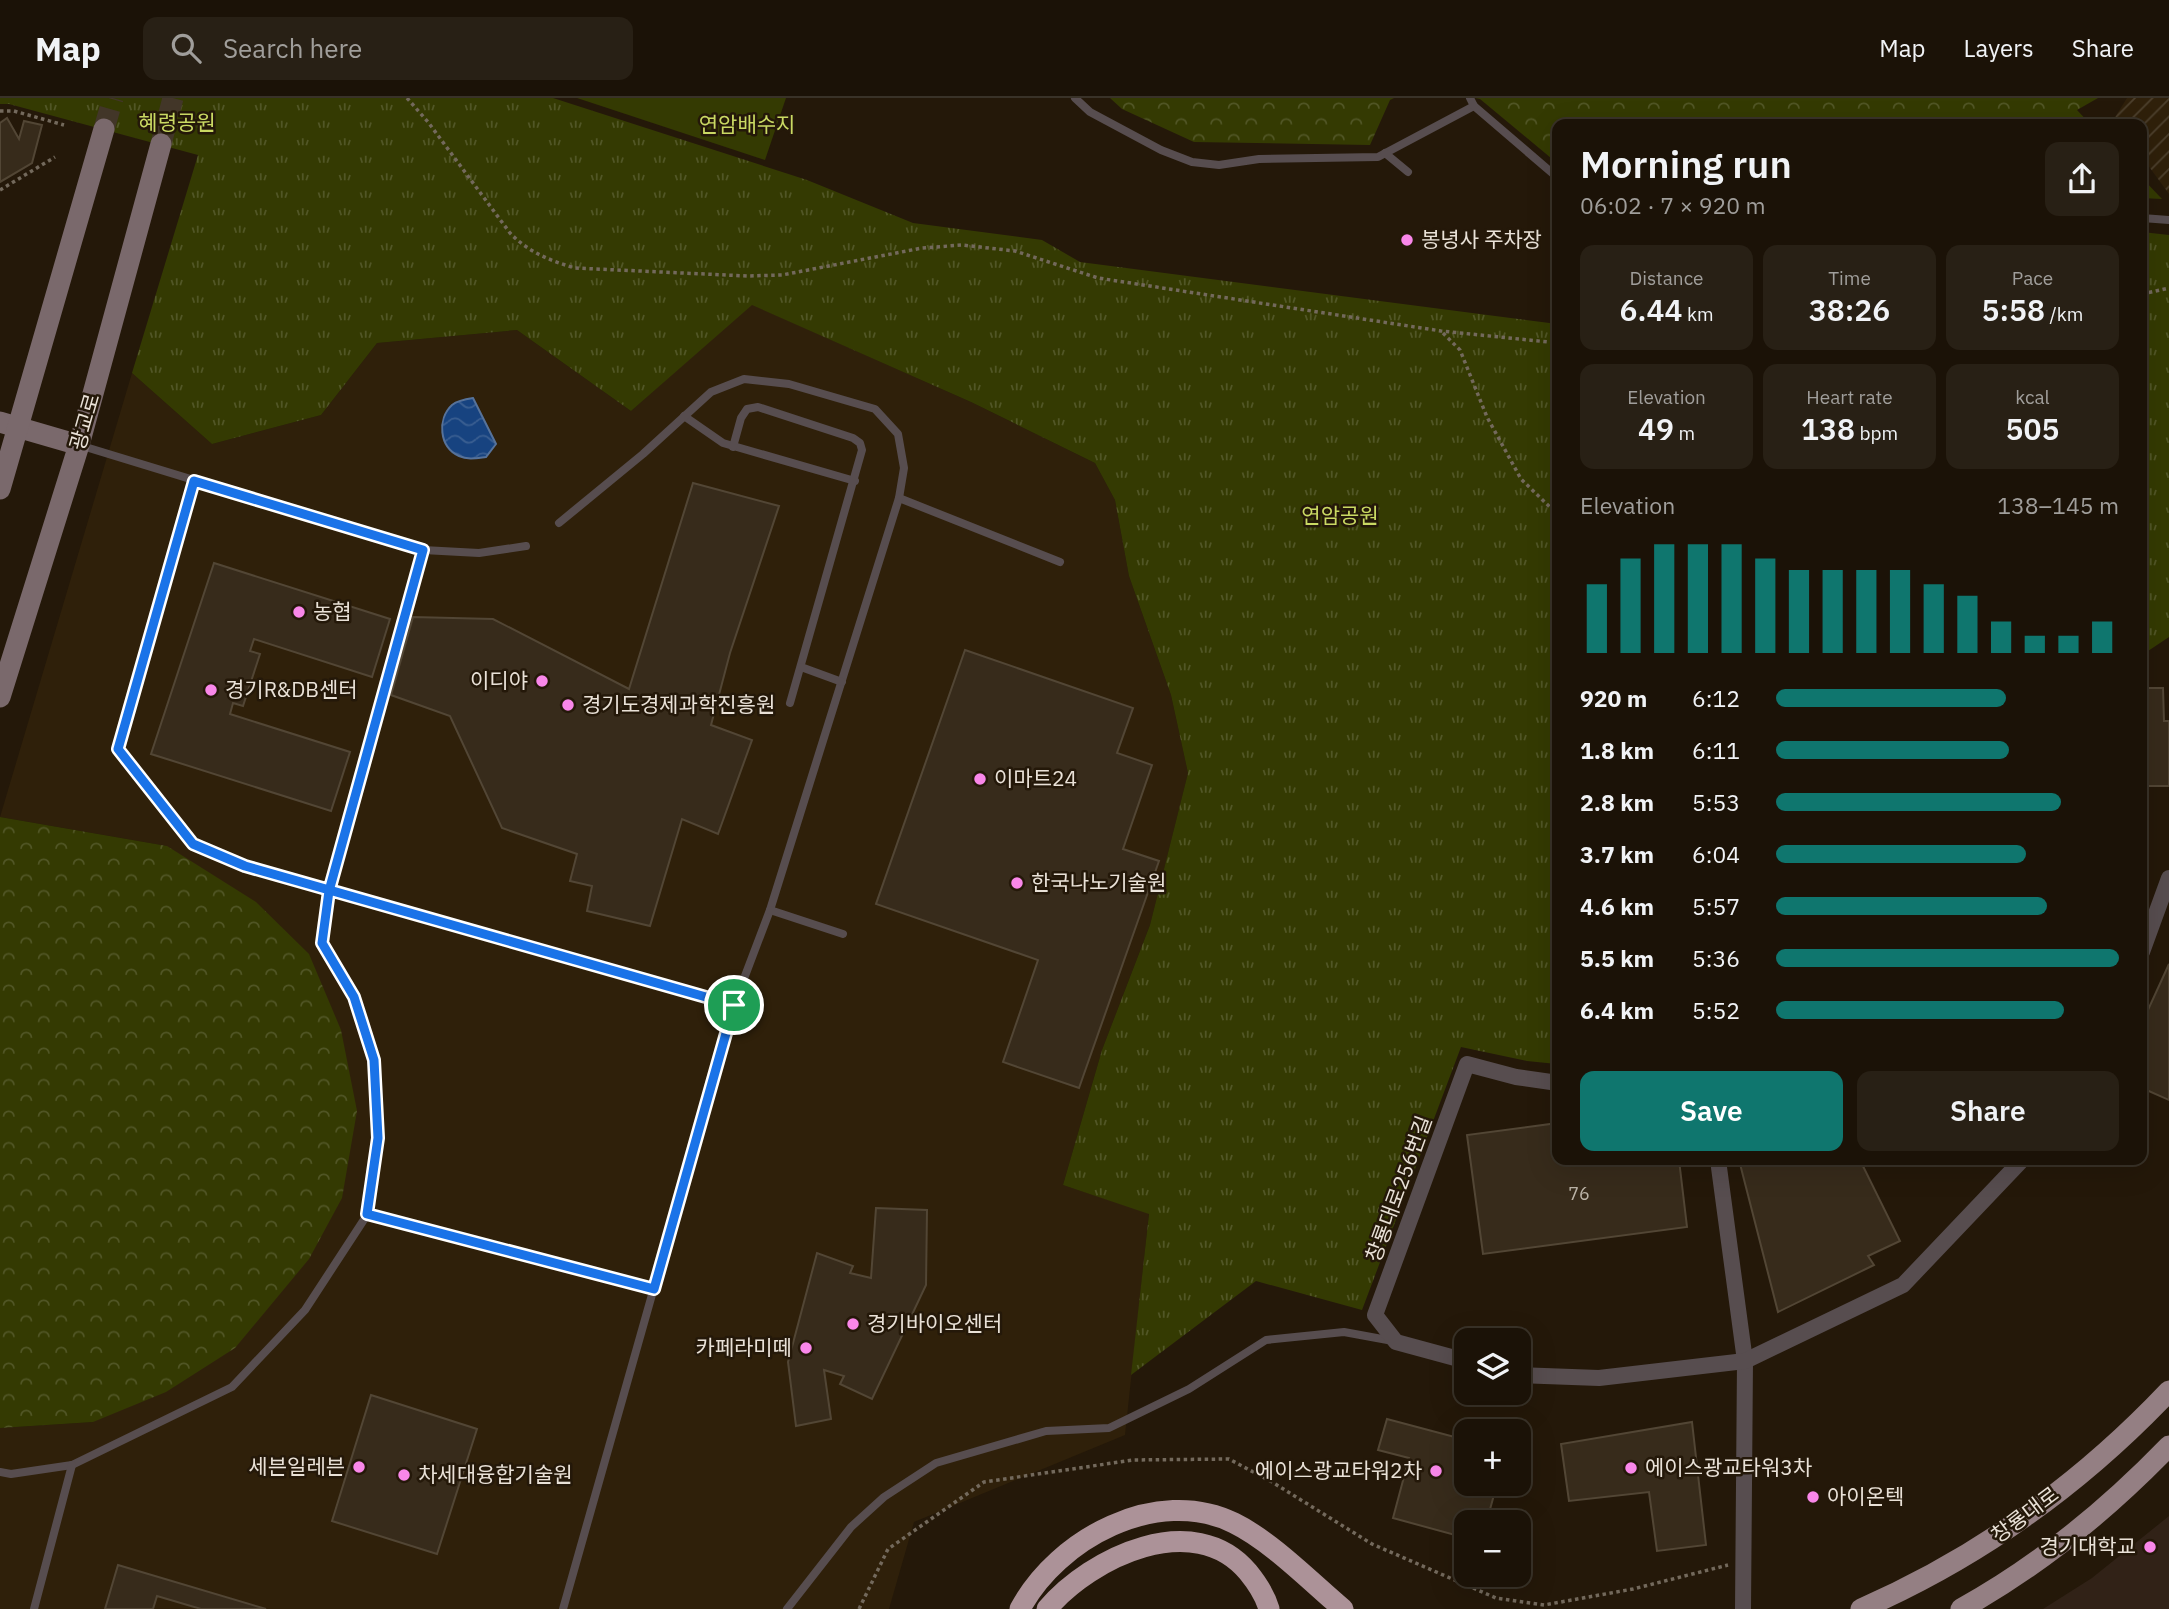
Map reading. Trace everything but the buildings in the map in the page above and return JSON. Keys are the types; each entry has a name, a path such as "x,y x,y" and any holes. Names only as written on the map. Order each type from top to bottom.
{"highway":[{"path":"1020,1609 1040,1578 1085,1541 1129,1519 1171,1511 1215,1516 1242,1528 1343,1609"},
{"path":"1047,1609 1073,1582 1106,1561 1140,1548 1174,1543 1207,1546 1234,1559 1253,1578 1269,1609"}],"main road":[{"path":"0,489 9,425 104,129"},
{"name":"광교로","path":"0,697 79,445 160,144"},
{"path":"9,425 79,445"},
{"name":"창룡대로","path":"1861,1609 1937,1573 2012,1528 2085,1469 2169,1391"},
{"name":"창룡대로","path":"1961,1609 2054,1546 2128,1486 2169,1446"}],"street":[{"path":"2147,938 2169,878"},
{"name":"창룡대로256번길","path":"1396,1342 1375,1315 1467,1064 1516,1077 1552,1082"},
{"path":"1719,1165 1745,1361 1743,1609"},
{"path":"1531,1375 1599,1378 1745,1361 1903,1285 2017,1165"},
{"path":"1396,1342 1454,1358"}],"lane":[{"path":"1074,98 1090,112 1161,150 1192,162 1219,164 1259,159 1378,157 1472,102 1552,173"},
{"path":"1385,153 1408,172"},
{"path":"2147,218 2169,220"},
{"path":"559,523 643,454 711,392 744,379 789,384 876,409 898,434 904,468 899,498 770,910 734,1005 563,1609"},
{"path":"733,447 741,418 747,409 758,407 853,438 860,443 862,450 790,703"},
{"path":"684,416 733,447 855,481"},
{"path":"79,445 423,550 478,553 526,546"},
{"path":"194,481 118,749 193,844 245,866 329,891 734,1005"},
{"path":"899,498 1060,562"},
{"path":"0,1472 11,1474 72,1465 232,1387 305,1310 367,1214 378,1138 374,1060 354,997 322,943 329,891 423,550"},
{"path":"801,667 842,682"},
{"path":"770,910 843,934"},
{"path":"367,1214 654,1289"},
{"path":"787,1609 851,1527 884,1497 936,1463 1046,1431 1109,1428 1189,1389 1266,1340 1344,1332 1396,1342"},
{"path":"34,1609 72,1465"}],"path":[{"path":"407,98 428,122 510,233 522,245 554,262 575,268 747,276 782,275 922,248 962,245 1014,251 1098,278 1441,331 1552,343"},
{"path":"0,111 14,111 64,125"},
{"path":"0,190 55,157"},
{"path":"2147,293 2169,288"},
{"path":"1441,331 1460,350 1487,417 1521,479 1552,509"}],"shaded area":[{"path":"2127,98 2169,98 2169,194 2147,164 2147,119 2114,119"},
{"path":"751,304 971,402 1095,463 1115,500 1129,576 1171,695 1188,773 1150,925 1102,1050 1063,1185 1149,1213 1125,1435 914,1522 889,1609 0,1609 0,1428 93,1422 167,846 0,817 132,373 212,444 321,415 377,343 517,330 631,411"},
{"name":"경기대학교","path":"2169,1516 2169,1609 2043,1609 2092,1578"}],"green space":[{"name":"연암공원","path":"0,98 553,98 807,180 913,223 1042,240 1080,262 1552,323 1552,1064 1461,1047 1362,1310 1256,1281 1131,1375 1149,1214 1063,1185 1102,1050 1150,925 1188,773 1171,695 1129,576 1115,500 1095,463 971,402 752,305 631,411 517,330 377,343 321,415 212,444 132,373 198,155 9,104 0,104"},
{"name":"연암배수지","path":"577,98 786,98 765,160"},
{"path":"1110,98 1394,98 1390,100 1370,145 1194,142 1122,109"},
{"path":"1475,98 2098,98 2077,110 2085,119 1552,119 1552,159 1480,99"},
{"path":"2147,183 2162,199 2147,198"},
{"path":"2147,233 2169,235 2169,637 2147,652"},
{"path":"0,817 167,846 256,902 309,954 341,1030 357,1111 342,1198 309,1259 235,1348 166,1392 93,1422 0,1428"}],"water":[{"path":"473,398 496,444 486,457 459,456 447,446 442,432 444,418 452,405"}],"tunnel":[{"path":"104,129 113,98"},
{"path":"161,144 173,98"}],"place":[{"name":"봉녕사 주차장","path":"1407,240"},
{"name":"농협","path":"299,612"},
{"name":"이디야","path":"542,681"},
{"name":"경기R&DB센터","path":"211,690"},
{"name":"경기도경제과학진흥원","path":"568,705"},
{"name":"이마트24","path":"980,779"},
{"name":"한국나노기술원","path":"1017,883"},
{"name":"경기바이오센터","path":"853,1324"},
{"name":"카페라미떼","path":"806,1348"},
{"name":"세븐일레븐","path":"359,1467"},
{"name":"에이스광교타워3차","path":"1631,1468"},
{"name":"에이스광교타워2차","path":"1436,1471"},
{"name":"차세대융합기술원","path":"404,1475"},
{"name":"아이온텍","path":"1813,1497"},
{"name":"경기대학교","path":"2150,1547"}],"route":[{"path":"734,1005 329,891 245,866 193,844 118,749 194,481 423,550 329,891 322,943 354,997 374,1060 378,1138 367,1214 654,1289 734,1005"}],"park label":[{"name":"혜령공원","path":"177,123"}]}
